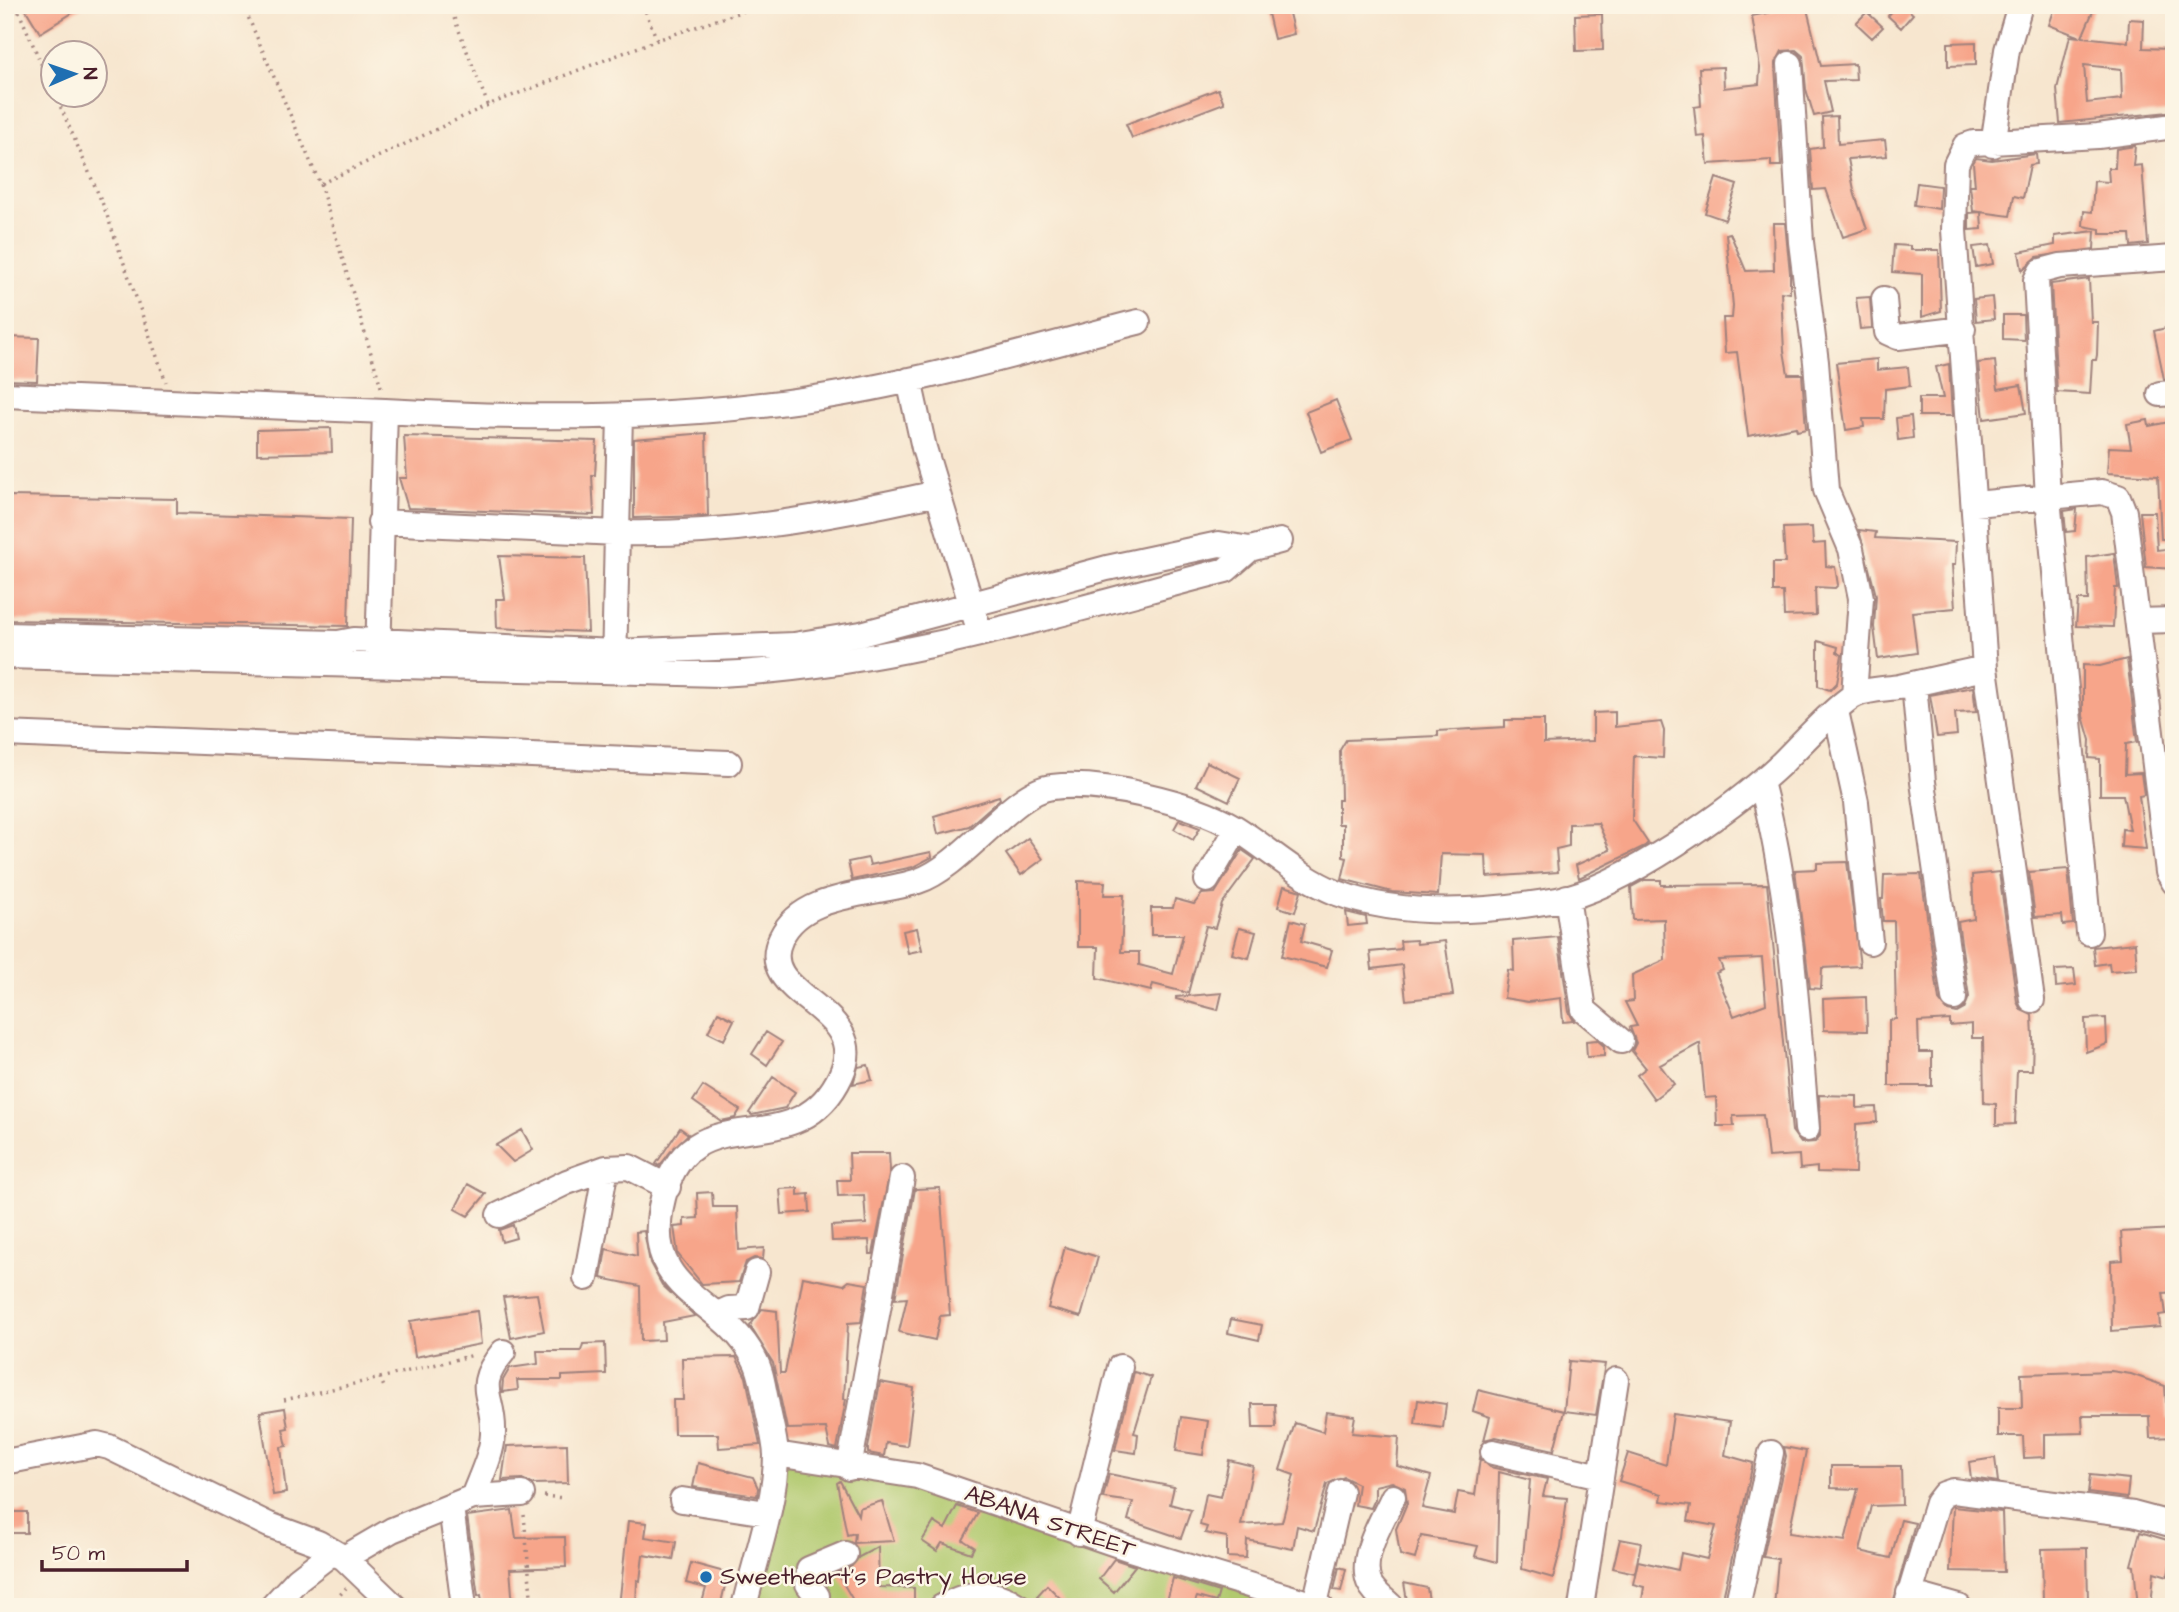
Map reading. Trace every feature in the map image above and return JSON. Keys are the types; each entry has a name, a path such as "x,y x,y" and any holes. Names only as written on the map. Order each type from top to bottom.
{"street":[{"path":"1993,145 2007,50 2020,5"},
{"path":"1790,64 1801,242 1816,362 1826,490 1851,549 1861,598 1845,703 1870,942"},
{"path":"2032,1000 1985,668 1954,230 1956,164 1965,146 2174,126"},
{"path":"2089,933 2048,498 2036,280 2040,271 2060,266 2174,258"},
{"path":"1884,299 1887,332 1898,337 1963,329"},
{"path":"5,395 385,411 620,416 770,405 909,380 1138,322"},
{"path":"909,380 937,493 981,634"},
{"path":"377,667 385,411"},
{"path":"615,662 620,416"},
{"path":"1975,504 2102,492 2118,497 2124,512 2168,872 2174,882"},
{"path":"380,522 673,534 761,528 937,493"},
{"path":"5,656 377,667 615,662 793,645 861,634 1107,568 1219,544 1250,549 1280,541"},
{"path":"5,635 378,642 615,662 720,674 801,669 862,660 981,634 1226,570 1250,549"},
{"path":"2138,621 2174,620"},
{"path":"793,645 801,669"},
{"path":"744,1607 766,1513 776,1454 756,1360 740,1335 718,1314 706,1308 675,1282 669,1269 659,1225 667,1187 681,1157 689,1148 709,1138 742,1131 781,1128 799,1121 823,1099 840,1078 847,1052 844,1038 836,1025 812,1001 788,986 779,962 777,948 782,934 806,909 839,899 878,893 936,874 1029,794 1055,786 1142,795 1188,807 1237,829 1334,892 1361,900 1420,908 1463,908 1567,897 1613,878 1699,829 1761,782 1845,703 1985,668"},
{"path":"1914,684 1923,782 1954,998"},
{"path":"5,734 729,763"},
{"path":"1761,782 1782,877 1807,1129"},
{"path":"1207,880 1237,829"},
{"path":"1567,897 1584,1010 1621,1041"},
{"path":"499,1214 577,1177 606,1168 629,1167 667,1187"},
{"path":"586,1278 606,1168"},
{"path":"849,1468 902,1178"},
{"path":"718,1314 729,1309 747,1308 757,1272"},
{"path":"464,1607 462,1502 493,1437 486,1390 487,1371 503,1352"},
{"path":"1079,1533 1120,1367"},
{"path":"1581,1607 1616,1380"},
{"path":"5,1462 97,1444 109,1447 269,1525 318,1542 339,1555 395,1607"},
{"path":"1493,1452 1601,1476"},
{"path":"1737,1607 1771,1452"},
{"name":"ABANA STREET","path":"776,1454 849,1468 917,1476 1079,1533 1318,1606"},
{"path":"1959,1607 1907,1600 1937,1503 1944,1494 1953,1491 2133,1514 2174,1525"},
{"path":"1318,1606 1340,1492"},
{"path":"272,1607 298,1579 339,1555 392,1530 462,1502 522,1494"},
{"path":"1392,1607 1375,1591 1367,1572 1372,1545 1393,1497"},
{"path":"682,1500 766,1513"},
{"path":"812,1607 817,1596 808,1584 809,1569 845,1554"},
{"path":"942,1607 979,1592 996,1593 1020,1607"}],"path":[{"path":"16,5 38,56"},
{"path":"243,5 320,184 381,387 385,411"},
{"path":"449,5 488,105"},
{"path":"643,5 657,40"},
{"path":"320,184 488,105 657,40 761,5"},
{"path":"61,108 104,207 172,400"},
{"path":"284,1400 507,1347 503,1352"},
{"path":"380,1378 385,1389"},
{"path":"522,1494 532,1607"}],"green space":[{"path":"784,1460 918,1481 1303,1607 755,1607"}],"building":[{"path":"23,5 85,5 40,33"},
{"path":"1266,5 1287,5 1294,34 1274,39"},
{"path":"1806,5 1821,66 1855,64 1856,80 1824,81 1831,112 1814,116 1806,89 1803,56 1796,50 1782,51 1775,65 1781,166 1771,166 1771,160 1708,164 1705,136 1697,137 1694,107 1701,106 1699,68 1723,67 1724,88 1759,84 1760,68 1752,16"},
{"path":"1897,5 1903,5 1913,14 1901,28 1888,16"},
{"path":"2056,5 2084,5 2094,9 2082,37 2128,42 2129,19 2144,20 2143,48 2170,49 2174,94 2169,112 2060,123 2057,89 2070,36 2080,37 2049,25","holes":["2084,65 2121,69 2122,99 2087,103"]},
{"path":"1867,12 1883,27 1872,38 1856,23"},
{"path":"1602,14 1603,50 1576,51 1575,15"},
{"path":"1976,42 1976,65 1948,66 1948,43"},
{"path":"1218,89 1224,103 1132,138 1126,124"},
{"path":"1837,116 1838,144 1885,140 1887,156 1848,159 1855,195 1867,229 1843,237 1826,189 1813,190 1810,149 1823,147 1822,117"},
{"path":"2135,146 2133,166 2142,165 2148,244 2131,246 2130,234 2100,234 2100,229 2083,226 2084,211 2092,212 2094,181 2109,182 2108,168 2115,168 2116,149"},
{"path":"2036,154 2037,164 2030,165 2023,198 2014,196 2010,216 1973,211 1970,186 1975,186 1973,163 1976,158 1992,160"},
{"path":"1716,178 1737,185 1725,220 1705,213"},
{"path":"1917,183 1940,186 1939,209 1914,205"},
{"path":"1981,212 1982,229 1969,230 1969,213"},
{"path":"1773,223 1785,223 1790,293 1781,292 1784,351 1788,374 1802,374 1806,429 1797,431 1796,427 1748,436 1737,352 1725,353 1723,318 1732,318 1733,306 1726,234 1730,233 1746,271 1774,270"},
{"path":"2095,231 2094,249 2037,257 2022,270 2019,252 2055,245 2055,236"},
{"path":"1894,245 1910,246 1910,250 1939,250 1941,311 1922,317 1922,274 1892,272"},
{"path":"1990,245 1993,264 1976,267 1973,247"},
{"path":"2089,279 2091,322 2098,322 2097,355 2096,360 2092,360 2090,394 2057,392 2051,284"},
{"path":"1870,297 1872,328 1860,329 1856,298"},
{"path":"1992,297 1994,319 1976,321 1974,299"},
{"path":"2003,315 2023,315 2024,340 2003,339"},
{"path":"2170,327 2174,341 2174,378 2164,379 2154,331"},
{"path":"5,337 39,338 37,381 5,380"},
{"path":"1877,359 1877,370 1908,367 1910,386 1885,389 1884,419 1863,419 1864,427 1846,430 1836,363"},
{"path":"1995,361 1998,389 2021,385 2026,413 1984,419 1978,363"},
{"path":"1949,364 1952,416 1919,416 1919,398 1943,398 1936,367"},
{"path":"1336,400 1352,440 1321,452 1306,412"},
{"path":"1911,416 1913,438 1898,440 1896,418"},
{"path":"2148,420 2149,426 2174,421 2174,539 2161,539 2158,476 2107,473 2109,447 2131,448 2127,424"},
{"path":"331,428 332,452 257,454 257,430"},
{"path":"706,433 708,516 634,518 634,439"},
{"path":"404,436 597,441 595,475 592,475 594,515 408,508 399,478 407,478"},
{"path":"9,496 177,499 177,513 351,519 348,626 8,620"},
{"path":"2077,509 2075,531 2066,532 2064,511"},
{"path":"2140,512 2155,512 2157,550 2174,548 2174,569 2146,567"},
{"path":"1812,527 1813,544 1825,543 1826,566 1835,567 1838,585 1835,588 1815,587 1816,615 1784,616 1783,592 1773,592 1773,563 1785,563 1783,528"},
{"path":"1859,530 1876,532 1875,538 1956,542 1955,565 1952,565 1955,608 1912,612 1917,653 1878,659 1874,627 1876,595"},
{"path":"2114,553 2118,588 2115,588 2113,627 2076,626 2078,600 2088,600 2087,557"},
{"path":"499,556 585,558 588,632 497,628 496,599 505,599"},
{"path":"1818,641 1838,647 1837,652 1842,655 1837,683 1830,690 1818,686"},
{"path":"2127,659 2137,742 2126,744 2125,774 2141,773 2144,795 2139,796 2146,849 2121,847 2122,829 2130,830 2123,795 2100,795 2100,759 2089,758 2090,740 2083,716 2083,665 2100,666"},
{"path":"1973,687 1976,712 1955,713 1957,735 1937,737 1930,695"},
{"path":"1615,712 1615,727 1661,722 1664,731 1663,758 1634,756 1632,819 1648,843 1645,846 1579,878 1576,865 1610,850 1598,823 1569,824 1569,846 1556,849 1558,872 1487,877 1486,855 1441,854 1438,895 1392,892 1342,879 1347,858 1343,857 1343,824 1338,824 1338,800 1341,800 1340,750 1346,740 1438,736 1438,731 1505,727 1505,720 1544,720 1544,743 1593,741 1593,713"},
{"path":"1207,762 1240,778 1229,801 1196,785"},
{"path":"999,796 1000,799 969,826 938,834 934,816"},
{"path":"1179,820 1200,828 1193,840 1174,829"},
{"path":"1028,838 1043,859 1021,875 1006,854"},
{"path":"1242,850 1255,859 1222,904 1215,928 1206,926 1188,993 1153,984 1151,991 1097,978 1098,947 1078,947 1078,881 1105,882 1104,895 1124,895 1121,952 1139,952 1139,965 1173,974 1183,935 1151,935 1151,908 1173,908 1175,899 1194,904 1202,894 1215,893"},
{"path":"931,852 932,857 913,867 852,880 848,862 868,858 870,865"},
{"path":"1847,862 1860,966 1822,968 1821,989 1810,988 1795,870 1817,869 1817,863"},
{"path":"2068,869 2073,924 2063,925 2062,915 2035,917 2029,872"},
{"path":"1999,872 2017,1002 2021,1010 2032,1015 2033,1038 2032,1070 2017,1070 2015,1124 1996,1125 1996,1104 1984,1103 1983,1038 1972,1038 1972,1024 1950,1026 1950,1020 1918,1022 1919,1052 1932,1052 1932,1086 1889,1086 1889,1020 1896,1019 1894,921 1883,921 1881,899 1884,875 1921,874 1939,1000 1948,1011 1957,1013 1964,1009 1969,997 1958,922 1974,919 1972,875"},
{"path":"1644,880 1661,880 1661,885 1767,884 1792,1131 1801,1143 1815,1142 1820,1136 1819,1095 1857,1096 1857,1108 1876,1107 1877,1122 1856,1124 1855,1173 1817,1172 1817,1167 1800,1169 1799,1155 1768,1157 1763,1115 1733,1116 1734,1126 1717,1126 1716,1097 1705,1098 1700,1043 1660,1065 1674,1084 1654,1099 1637,1075 1646,1068 1632,1051 1636,1043 1630,1027 1637,1026 1625,1002 1633,1001 1632,975 1665,960 1664,919 1633,920 1631,887","holes":["1762,958 1766,1004 1734,1016 1716,973 1723,970 1719,960"]},
{"path":"1284,886 1301,891 1295,912 1278,907"},
{"path":"1346,912 1366,917 1367,924 1348,926"},
{"path":"1291,920 1305,924 1301,941 1332,950 1327,967 1282,956"},
{"path":"917,928 922,950 908,953 903,931"},
{"path":"1239,928 1256,932 1249,958 1232,954"},
{"path":"1558,937 1569,1012 1574,1021 1563,1022 1561,998 1528,1002 1504,998 1508,970 1514,971 1513,941"},
{"path":"1416,940 1417,944 1445,941 1453,995 1406,1000 1402,965 1372,969 1370,952 1401,949 1400,941"},
{"path":"2135,943 2137,969 2110,971 2109,963 2095,965 2093,947"},
{"path":"2074,969 2076,985 2056,987 2055,970"},
{"path":"1222,993 1218,1010 1176,999 1176,997"},
{"path":"1866,997 1867,1031 1824,1030 1823,999"},
{"path":"718,1012 734,1020 724,1040 708,1032"},
{"path":"2106,1018 2107,1044 2086,1052 2085,1019"},
{"path":"766,1032 782,1042 767,1065 752,1054"},
{"path":"1597,1040 1604,1046 1604,1056 1587,1057 1586,1041"},
{"path":"868,1065 872,1080 853,1084 858,1067"},
{"path":"773,1077 795,1092 785,1108 752,1115 749,1113"},
{"path":"703,1086 740,1110 735,1118 721,1121 693,1101"},
{"path":"680,1128 688,1134 659,1166 656,1164"},
{"path":"522,1130 533,1150 513,1162 496,1145"},
{"path":"849,1153 889,1153 890,1171 873,1254 870,1254 869,1240 832,1241 831,1226 866,1224 864,1195 838,1196 837,1180 850,1180"},
{"path":"468,1184 486,1194 468,1216 455,1209"},
{"path":"798,1188 798,1195 809,1194 810,1212 782,1214 780,1189"},
{"path":"940,1188 950,1315 940,1316 935,1340 899,1332 907,1298 895,1299 915,1189"},
{"path":"712,1192 713,1207 737,1207 739,1250 764,1248 763,1259 754,1258 746,1262 739,1282 702,1284 678,1254 674,1227 684,1226 684,1219 698,1218 697,1193"},
{"path":"513,1225 516,1238 502,1242 499,1230"},
{"path":"2174,1229 2174,1292 2163,1293 2166,1314 2159,1315 2160,1327 2112,1331 2111,1261 2123,1260 2121,1232"},
{"path":"644,1231 650,1263 662,1285 695,1316 663,1322 664,1340 641,1341 640,1286 601,1278 606,1249 637,1256 636,1232"},
{"path":"1065,1247 1098,1257 1081,1317 1048,1308"},
{"path":"803,1277 844,1285 849,1281 867,1284 861,1322 848,1323 846,1399 837,1449 830,1447 826,1428 787,1429 773,1363 750,1326 762,1309 777,1311 780,1373 785,1373"},
{"path":"537,1294 544,1331 511,1338 503,1297"},
{"path":"477,1311 481,1344 415,1357 410,1321"},
{"path":"1231,1319 1262,1325 1259,1340 1228,1333"},
{"path":"605,1343 606,1374 562,1376 562,1380 517,1380 518,1390 502,1392 503,1380 510,1368 538,1364 537,1351 581,1351 583,1344"},
{"path":"736,1357 746,1377 760,1445 719,1448 718,1434 674,1434 673,1400 683,1400 682,1358"},
{"path":"1569,1361 1605,1364 1596,1415 1564,1411"},
{"path":"2111,1371 2131,1374 2165,1386 2167,1419 2174,1419 2174,1437 2150,1438 2149,1416 2082,1416 2083,1433 2045,1434 2045,1457 2024,1458 2023,1436 1998,1436 1998,1408 2022,1408 2021,1374"},
{"path":"1134,1372 1151,1377 1134,1433 1138,1434 1136,1453 1115,1450"},
{"path":"880,1382 914,1388 907,1446 886,1443 884,1456 868,1453"},
{"path":"1478,1390 1564,1411 1554,1450 1496,1437 1484,1440 1490,1417 1473,1411"},
{"path":"1418,1400 1446,1404 1443,1428 1415,1424"},
{"path":"1252,1404 1275,1404 1276,1428 1253,1428"},
{"path":"285,1408 288,1428 283,1429 287,1446 281,1447 286,1493 273,1495 260,1412"},
{"path":"1326,1412 1355,1416 1352,1433 1399,1437 1397,1466 1431,1476 1422,1508 1454,1514 1458,1492 1475,1495 1480,1458 1490,1467 1547,1479 1543,1496 1567,1498 1561,1548 1553,1578 1522,1569 1530,1480 1499,1472 1497,1562 1475,1556 1478,1546 1421,1536 1415,1559 1400,1555 1396,1529 1407,1503 1405,1488 1392,1482 1375,1486 1375,1499 1371,1508 1355,1505 1358,1484 1344,1477 1327,1484 1314,1531 1297,1526 1293,1549 1247,1540 1246,1558 1227,1557 1227,1537 1205,1533 1207,1527 1200,1525 1206,1494 1221,1497 1229,1460 1253,1466 1241,1525 1282,1522 1294,1475 1280,1470 1295,1423 1323,1432"},
{"path":"1673,1414 1730,1422 1725,1455 1753,1463 1721,1607 1641,1607 1644,1587 1633,1584 1638,1561 1678,1570 1681,1553 1707,1559 1716,1526 1688,1521 1691,1505 1661,1501 1662,1494 1619,1481 1628,1453 1666,1465"},
{"path":"1181,1417 1208,1421 1203,1455 1176,1451"},
{"path":"567,1444 568,1483 533,1484 522,1479 502,1480 507,1446"},
{"path":"1784,1447 1806,1451 1789,1533 1845,1541 1858,1489 1831,1488 1831,1466 1901,1466 1902,1505 1871,1506 1860,1551 1891,1558 1901,1520 1915,1523 1892,1607 1774,1607 1778,1559 1763,1557 1786,1456"},
{"path":"1995,1458 1998,1482 1971,1478 1969,1462"},
{"path":"698,1463 753,1477 758,1488 757,1496 693,1487"},
{"path":"1109,1474 1174,1487 1170,1504 1191,1510 1181,1538 1128,1520 1133,1502 1103,1498"},
{"path":"2090,1475 2129,1479 2127,1498 2088,1493"},
{"path":"840,1481 858,1515 859,1508 882,1501 894,1541 854,1543 855,1533 847,1535 837,1483"},
{"path":"957,1506 978,1513 963,1540 974,1547 971,1553 942,1543 937,1551 922,1541 934,1522 945,1529"},
{"path":"1953,1507 2002,1512 2004,1572 1950,1571"},
{"path":"512,1510 516,1538 565,1537 566,1567 510,1569 513,1607 483,1607 481,1595 478,1596 467,1516"},
{"path":"11,1512 27,1512 27,1533 11,1533"},
{"path":"628,1521 647,1523 645,1537 676,1542 673,1560 643,1555 640,1581 637,1580 636,1607 619,1607"},
{"path":"2140,1532 2174,1542 2168,1576 2154,1572 2151,1607 2138,1607 2134,1566 2131,1565"},
{"path":"1620,1539 1641,1543 1635,1573 1613,1568"},
{"path":"878,1547 879,1587 914,1588 914,1607 857,1607 837,1573 851,1567 859,1557"},
{"path":"2087,1548 2088,1603 2043,1604 2042,1549"},
{"path":"1114,1559 1135,1566 1114,1592 1099,1579"},
{"path":"691,1563 728,1573 720,1607 701,1607 706,1588 686,1583"},
{"path":"1339,1567 1346,1569 1341,1591 1334,1590"},
{"path":"1173,1578 1219,1592 1216,1602 1197,1597 1193,1607 1167,1601"},
{"path":"1404,1583 1427,1588 1430,1607 1408,1607"},
{"path":"1047,1585 1069,1607 1047,1607 1037,1596"}],"place":[{"name":"Sweetheart's Pastry House","path":"706,1577"}]}
